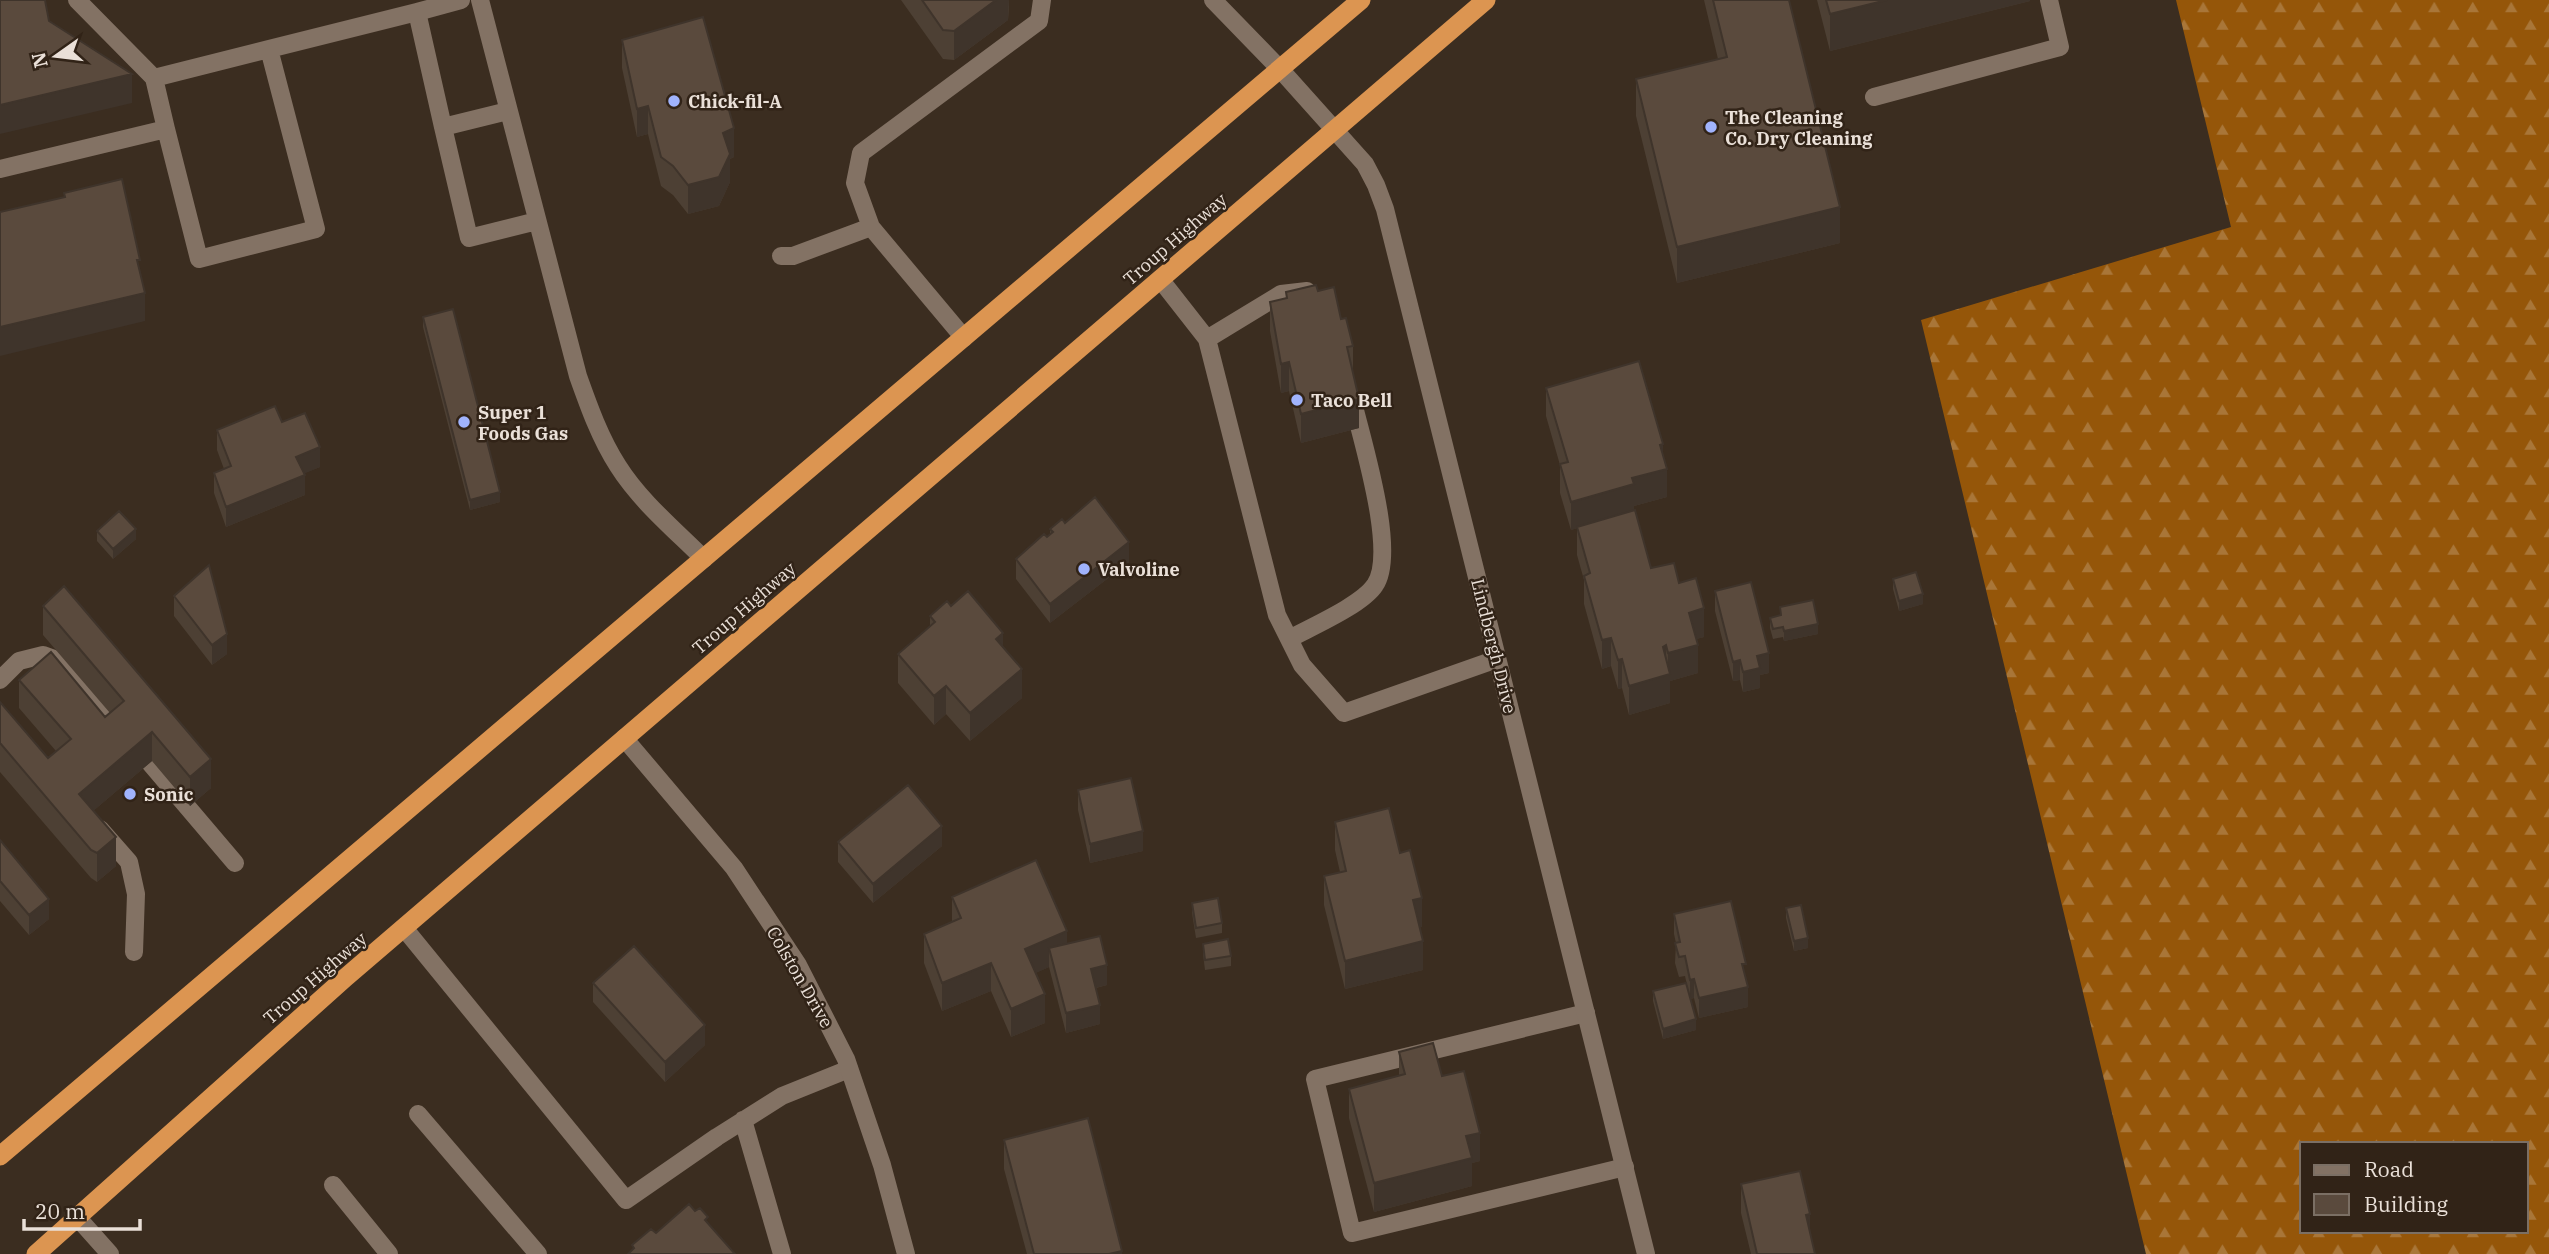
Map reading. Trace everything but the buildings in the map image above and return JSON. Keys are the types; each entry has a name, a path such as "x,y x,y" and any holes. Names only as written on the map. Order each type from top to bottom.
{"highway":[{"path":"0,1156 1361,0"},
{"name":"Troup Highway","path":"36,1254 404,928 1486,0"}],"street":[{"path":"77,0 154,78 200,259 316,229 269,49"},
{"path":"154,78 461,0"},
{"path":"480,0 578,376 598,431 619,468 704,559"},
{"path":"964,338 871,227 855,183 861,153 1039,21 1042,0"},
{"name":"Lindbergh Drive","path":"1213,0 1335,129 1365,164 1377,185 1646,1254"},
{"path":"1874,97 2060,47 2049,0"},
{"path":"416,12 469,238 537,221"},
{"path":"443,127 508,111"},
{"path":"0,169 166,129"},
{"path":"781,256 793,256 871,227"},
{"path":"1160,279 1207,339 1277,615 1302,665 1344,713 1497,659"},
{"path":"1207,339 1281,294 1309,291 1323,293"},
{"path":"1289,639 1361,600 1377,584 1382,555 1382,524 1351,391"},
{"path":"0,680 19,661 43,655 65,663 235,863"},
{"name":"Colston Drive","path":"624,738 734,868 798,965 849,1069 882,1166 906,1254"},
{"path":"92,821 129,862 136,894 134,952"},
{"path":"404,928 626,1200 782,1096 849,1069"},
{"path":"1586,1013 1315,1079 1352,1233 1625,1167"},
{"path":"418,1114 538,1254"},
{"path":"743,1121 782,1254"},
{"path":"333,1185 389,1254"},
{"path":"77,1217 110,1254"}],"green space":[{"path":"2176,0 2549,0 2549,1254 2146,1254 1921,320 2231,227"}],"place":[{"name":"Chick-fil-A","path":"674,101"},
{"name":"The Cleaning Co. Dry Cleaning","path":"1711,127"},
{"name":"Taco Bell","path":"1297,400"},
{"name":"Super 1 Foods Gas","path":"464,422"},
{"name":"Valvoline","path":"1084,569"},
{"name":"Sonic","path":"130,794"}]}
